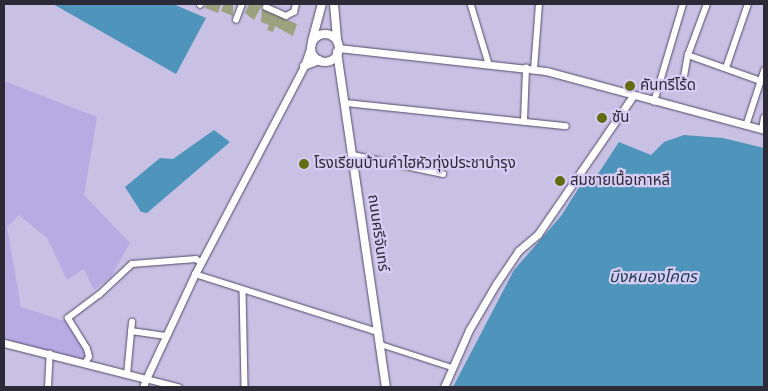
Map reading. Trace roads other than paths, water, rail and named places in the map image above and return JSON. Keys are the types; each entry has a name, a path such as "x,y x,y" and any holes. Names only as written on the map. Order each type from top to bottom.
{"main road":[{"path":"318,60 313,55 312,43 322,4"},
{"name":"ถนนศรีจันทร์","path":"334,4 341,73 386,387"},
{"path":"312,43 317,36 326,34 338,47 329,61"},
{"path":"304,66 318,60 329,61 341,73"}],"street":[{"path":"236,20 242,4"},
{"path":"266,7 286,16 294,12 296,4"},
{"path":"471,4 488,64"},
{"path":"534,70 539,4"},
{"path":"654,103 683,4"},
{"path":"682,88 688,55 708,4"},
{"path":"726,68 748,4"},
{"path":"143,387 195,274 304,66 312,43"},
{"path":"338,47 526,68 567,76 654,103 763,130 764,118"},
{"path":"688,55 763,81"},
{"path":"524,121 526,68"},
{"path":"746,126 763,81 764,71"},
{"path":"444,387 451,367 496,284 518,251 538,234 633,96"},
{"path":"346,103 566,126"},
{"path":"353,156 443,174"},
{"path":"85,363 89,357 87,349 68,318 99,295 132,264 196,259 201,262"},
{"path":"195,274 378,332"},
{"path":"243,290 246,387"},
{"path":"127,375 132,322"},
{"path":"131,331 166,336"},
{"path":"4,343 180,387"},
{"path":"380,344 451,367"},
{"path":"48,387 50,354"}],"water":[{"path":"53,4 173,4 206,18 176,74"},
{"path":"214,130 230,142 147,213 141,212 125,187 160,158 173,159"},
{"name":"บึงหนองโคตร","path":"684,135 723,138 764,148 764,387 453,387 514,270 561,216 582,183 594,180 619,142 651,155 664,142"}],"place":[{"name":"คันทรีโร้ด","path":"630,86"},
{"name":"ซัน","path":"602,118"},
{"name":"โรงเรียนบ้านคำไฮหัวทุ่งประชาบำรุง","path":"304,164"},
{"name":"สมชายเนื้อเกาหลี","path":"560,181"}]}
